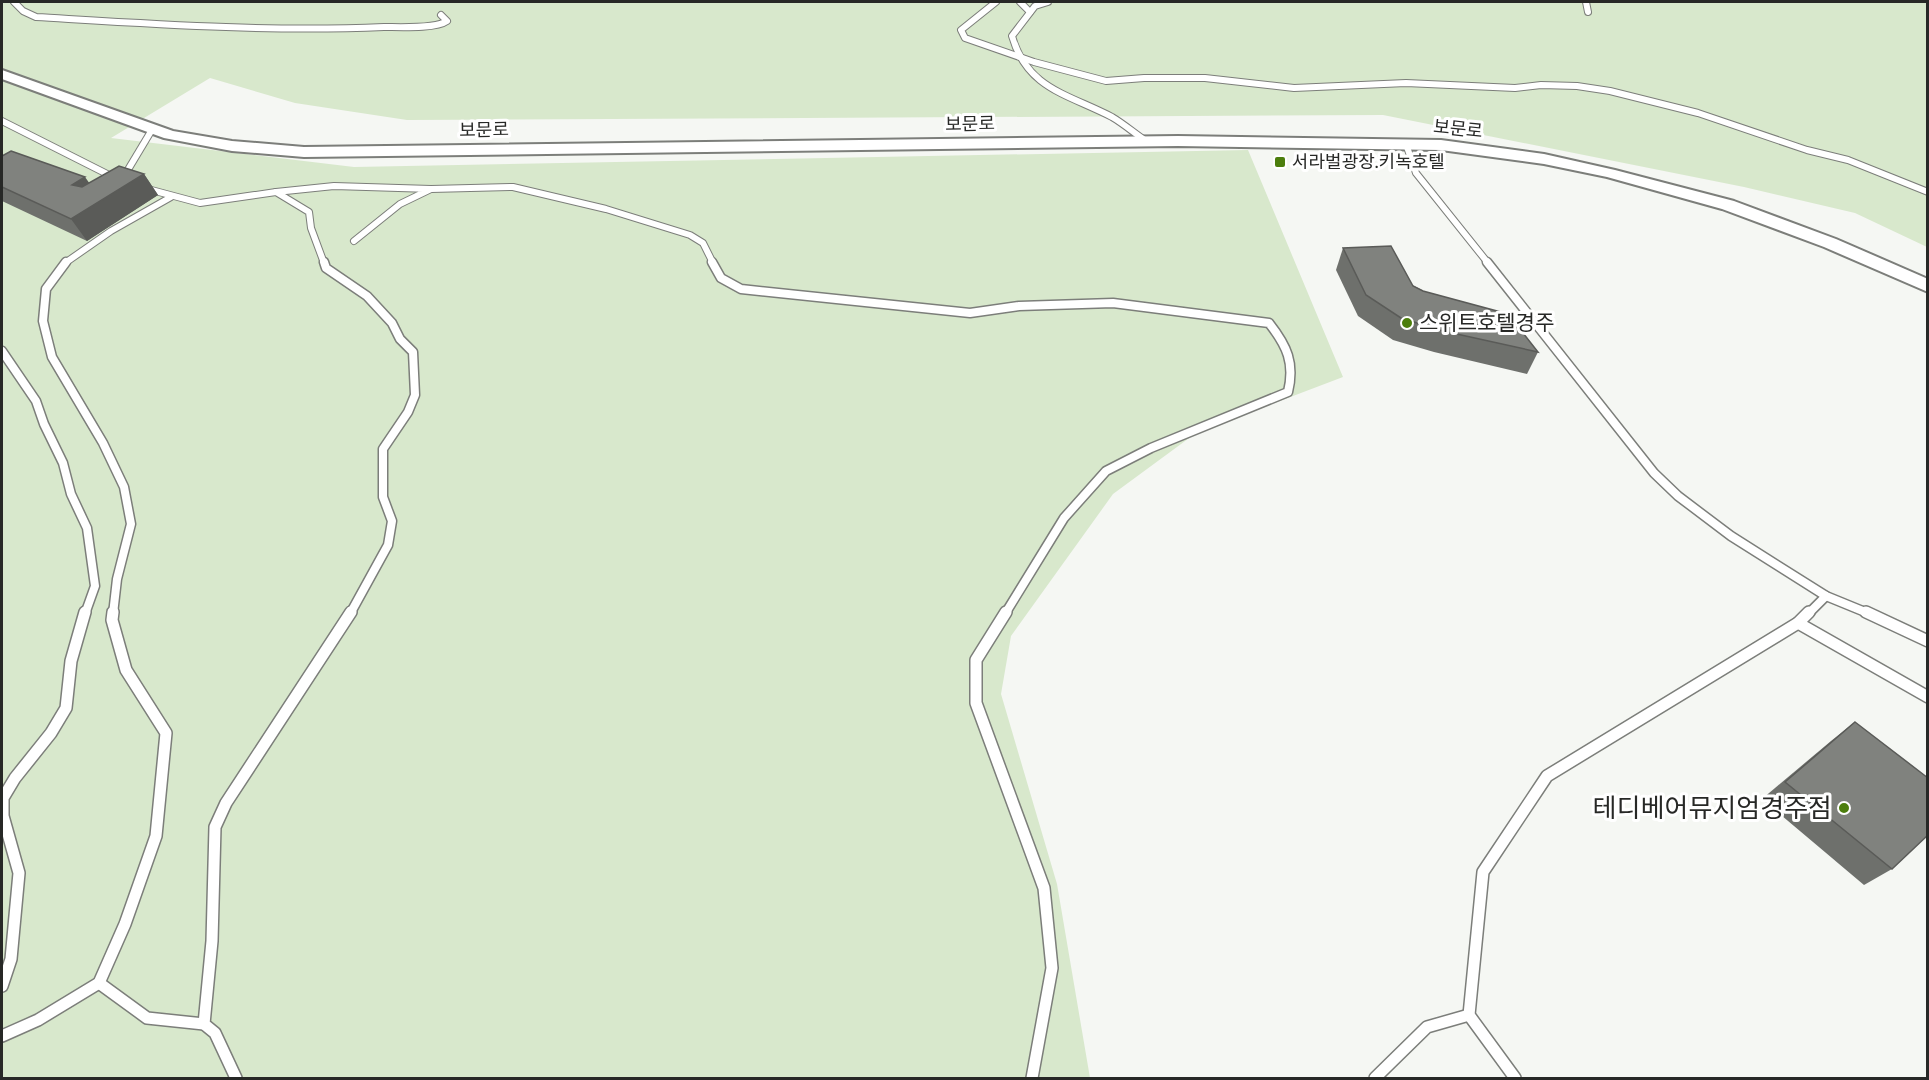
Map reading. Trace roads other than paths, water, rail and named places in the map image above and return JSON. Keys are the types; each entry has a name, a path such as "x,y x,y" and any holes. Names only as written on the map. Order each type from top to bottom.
{"street":[{"name":"보문로","path":"2,74 153,128 198,141 304,152 1146,141 1441,146 1544,159 1645,182 1776,222 1928,286"}],"lane":[{"path":"14,2 23,11 36,17 227,29 312,30 423,26 443,24 447,21 441,15"},
{"path":"996,2 961,30 965,38 1062,71 1106,81 1144,78 1205,78 1294,88 1406,83 1515,88 1541,85 1576,86 1652,100 1698,113 1807,150 1848,160 1928,192"},
{"path":"1020,2 1030,12"},
{"path":"1048,2 1033,4 1030,12 1012,36 1017,55 1032,75 1052,91 1108,115 1146,141"},
{"path":"1586,2 1588,12"},
{"path":"2,121 121,180 200,203 310,185 342,183 430,189 513,187 635,217 680,231 703,242 717,276 723,282 741,289 970,313 1019,306 1113,303 1269,323 1286,344 1293,366 1288,392 1151,448 1106,471 1064,518 976,660 976,703 1044,888 1052,968 1032,1078"},
{"path":"121,180 153,128"},
{"path":"1406,144 1416,174 1654,473 1678,496 1731,536 1826,596 1864,610 1928,641"},
{"path":"354,241 398,203 411,195 430,189"},
{"path":"204,1024 212,941 215,827 226,803 363,593 388,545 392,521 383,497 383,449 408,412 415,395 413,352 400,339 392,322 367,296 326,268 311,228 309,212 276,192"},
{"path":"2,1036 38,1020 99,983 125,924 156,836 166,733 145,703 126,669 112,620 117,579 131,524 124,487 104,443 52,357 43,321 46,289 67,260 171,196"},
{"path":"2,351 36,401 44,424 63,463 71,494 87,528 95,586 81,623 71,661 66,708 51,734 15,778 3,798 3,816 19,873 11,959 2,986"},
{"path":"1515,1078 1469,1015 1483,872 1546,776 1798,623 1826,596"},
{"path":"1798,623 1928,697"},
{"path":"99,983 147,1018 204,1024 215,1033 236,1078"},
{"path":"1375,1078 1427,1027 1469,1015"}],"place":[{"name":"서라벌광장.키녹호텔","path":"1280,162"},
{"name":"스위트호텔경주","path":"1407,323"},
{"name":"테디베어뮤지엄경주점","path":"1844,808"}]}
